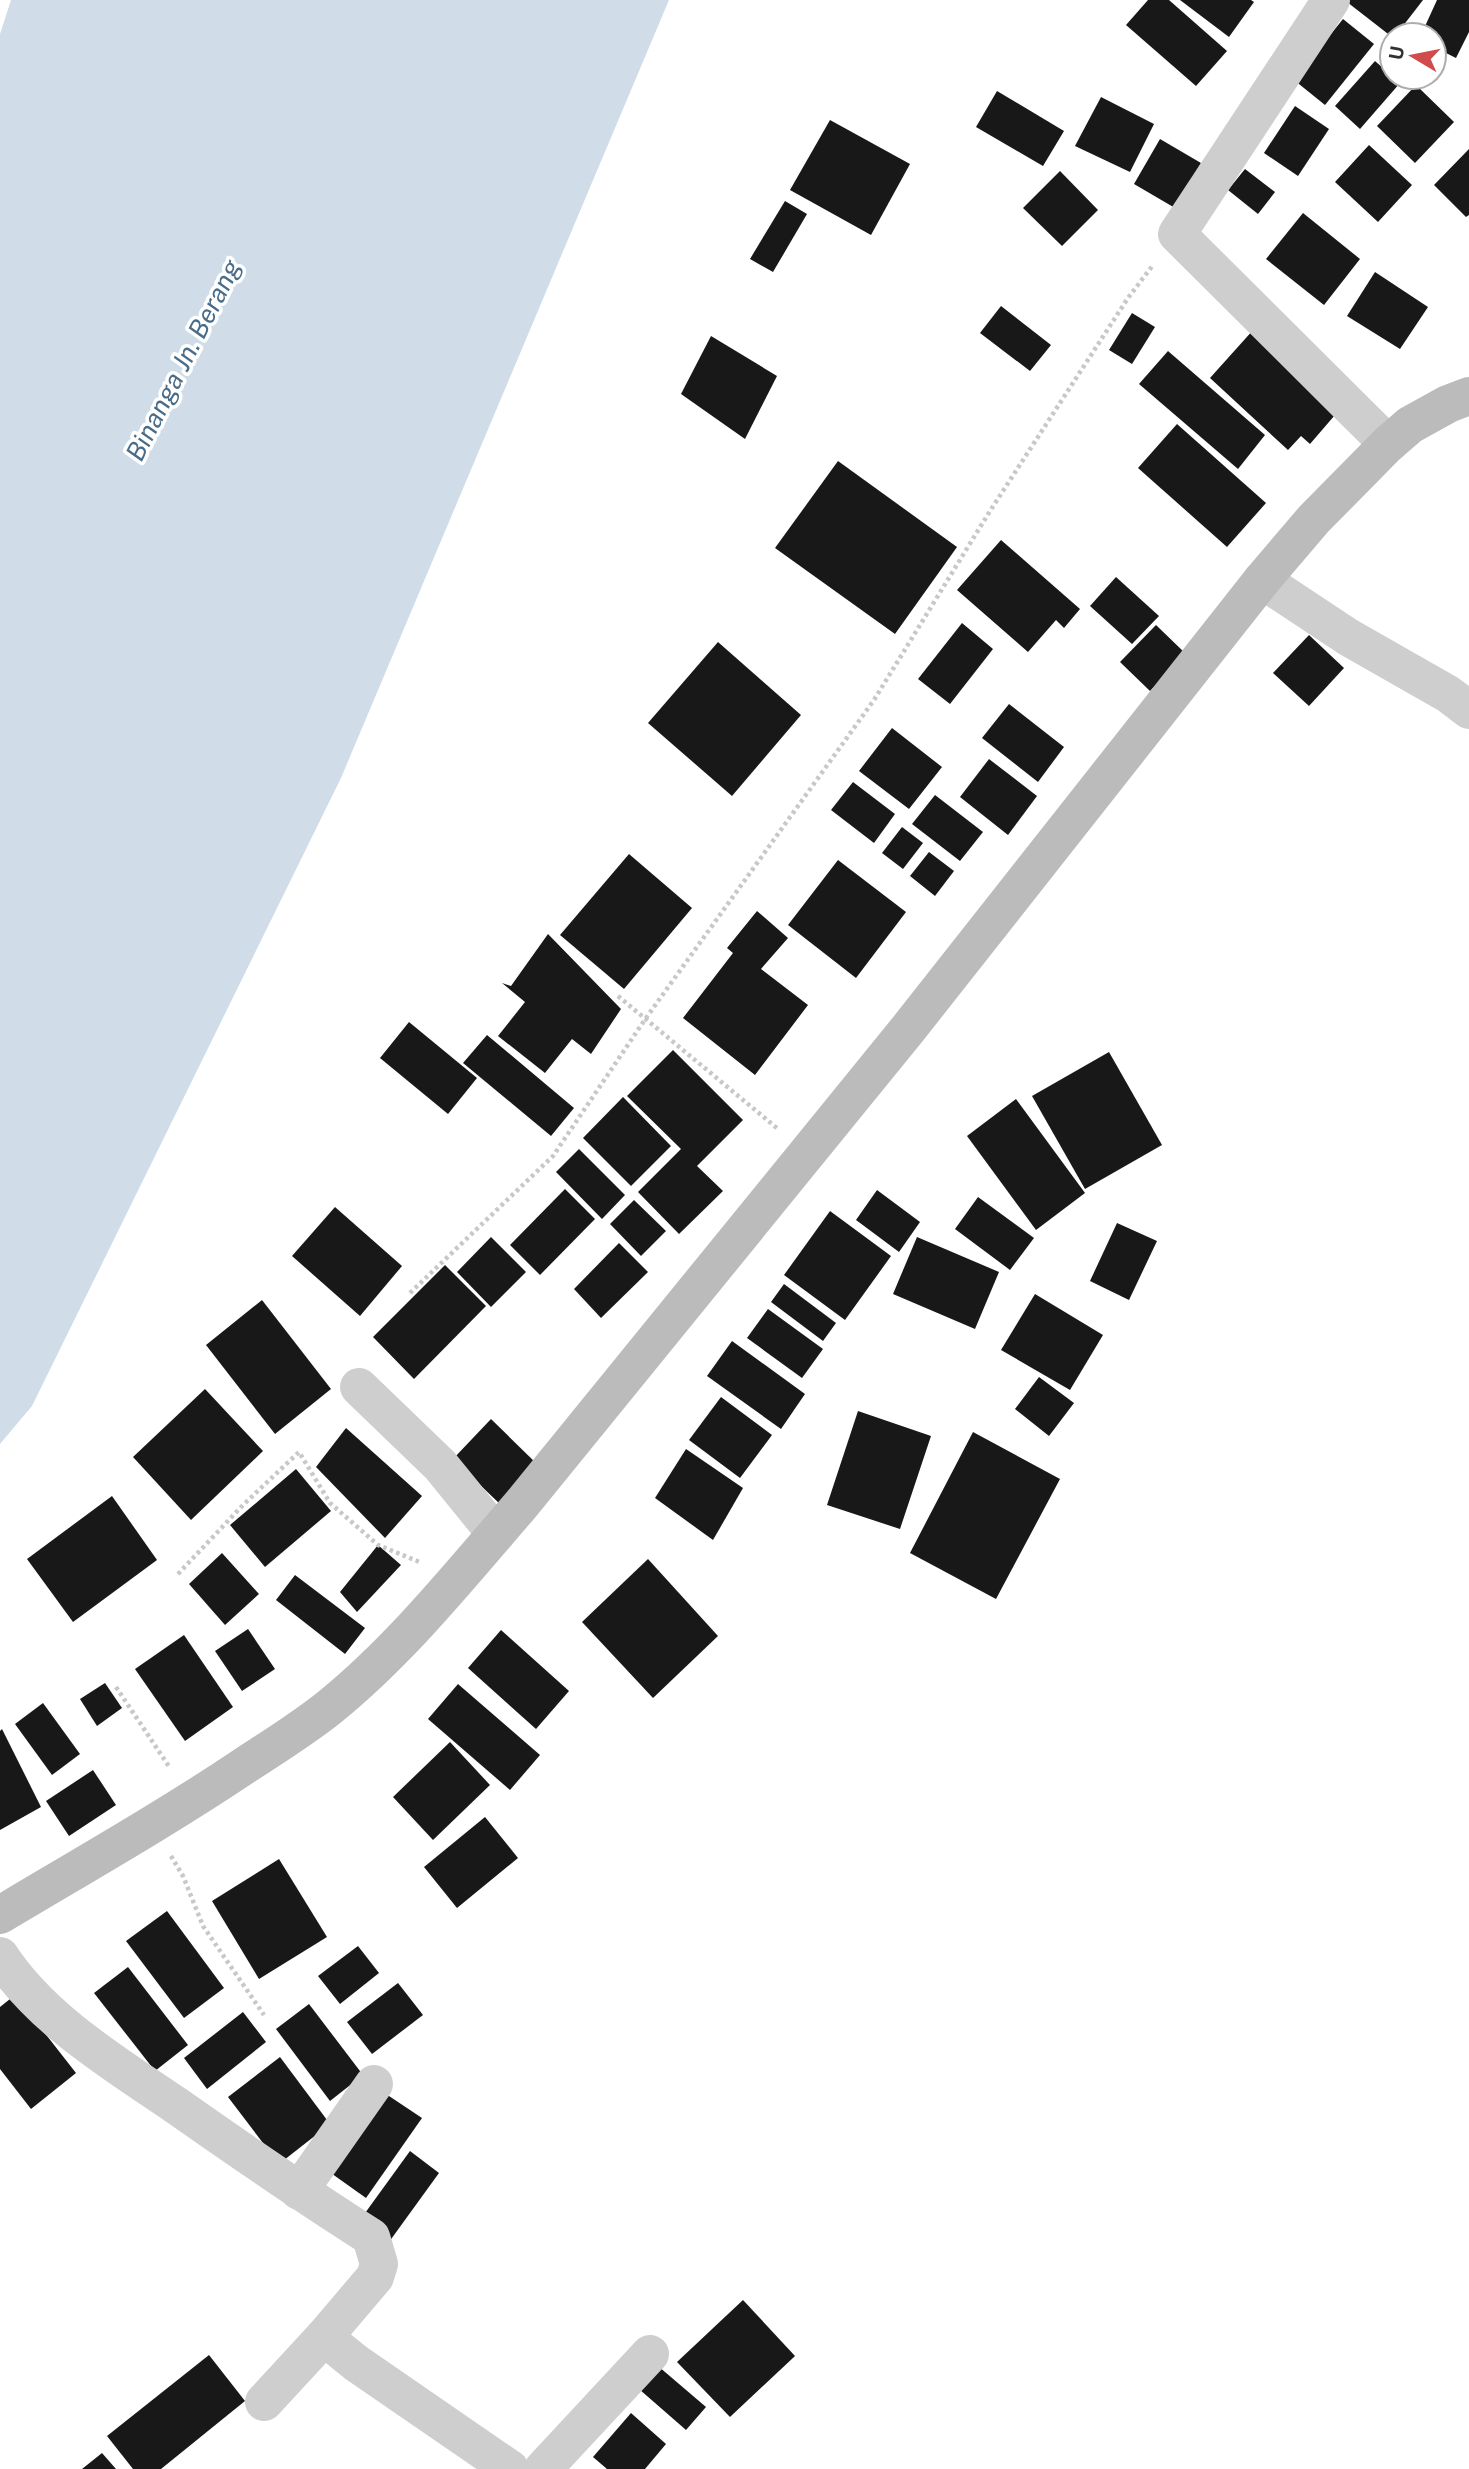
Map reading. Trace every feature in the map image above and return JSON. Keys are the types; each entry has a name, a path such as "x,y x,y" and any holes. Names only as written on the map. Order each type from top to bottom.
{"main road":[{"path":"0,1915 192,1801 296,1732 380,1662 496,1534 908,1029 1262,580 1314,519 1410,425 1448,404 1469,397"}],"street":[{"path":"1331,0 1177,234 1388,444"},
{"path":"1262,580 1348,637 1448,694 1469,710"},
{"path":"359,1387 440,1465 496,1534"},
{"path":"8,1968 47,2011 100,2052 299,2191 371,2236 379,2264 375,2277 264,2402"},
{"path":"299,2191 374,2084"},
{"path":"324,2337 510,2469"},
{"path":"544,2469 650,2354"}],"path":[{"path":"410,1293 553,1156 646,1018 874,700 990,511 1128,298 1177,234"},
{"path":"618,996 806,1152"},
{"path":"178,1574 243,1505 299,1452 330,1503 378,1545 458,1577"},
{"path":"116,1687 192,1801"},
{"path":"183,1876 203,1926 264,2015"}],"water":[{"name":"Binanga Jn. Berang","path":"11,0 669,0 341,778 32,1406 0,1444 0,34"}],"building":[{"path":"1148,0 1169,0 1227,51 1196,86 1126,25"},
{"path":"1180,0 1251,0 1254,2 1229,37"},
{"path":"1423,0 1407,21 1378,21 1378,26 1347,2"},
{"path":"1437,0 1469,0 1469,32 1456,58 1448,54 1448,21 1427,21"},
{"path":"1343,19 1374,44 1325,105 1294,80"},
{"path":"1375,61 1378,64 1378,91 1393,91 1360,129 1335,106"},
{"path":"997,91 1064,131 1043,166 976,127"},
{"path":"1410,91 1422,91 1454,122 1415,163 1377,126"},
{"path":"1101,97 1154,124 1130,172 1075,146"},
{"path":"1295,106 1329,129 1298,176 1264,153"},
{"path":"830,120 910,164 871,235 790,190"},
{"path":"1160,139 1201,163 1175,208 1134,184"},
{"path":"1369,145 1412,185 1378,222 1335,182"},
{"path":"1469,149 1469,215 1466,217 1434,185"},
{"path":"1245,169 1275,192 1258,214 1228,190"},
{"path":"1060,171 1098,210 1062,246 1023,208"},
{"path":"785,201 807,214 773,272 750,259"},
{"path":"1303,213 1360,259 1324,305 1266,259"},
{"path":"1375,272 1428,307 1400,349 1347,316"},
{"path":"1001,306 1051,345 1030,371 980,333"},
{"path":"1132,313 1155,327 1132,364 1109,350"},
{"path":"1254,329 1341,408 1310,444 1301,436 1288,450 1210,378"},
{"path":"711,336 777,376 745,439 681,394"},
{"path":"1168,351 1265,435 1238,469 1139,384"},
{"path":"1177,424 1266,503 1227,547 1138,468"},
{"path":"838,461 957,547 895,634 775,548"},
{"path":"1001,540 1080,609 1064,628 1056,620 1028,652 957,590"},
{"path":"1116,577 1159,616 1132,644 1090,606"},
{"path":"962,623 993,649 950,704 918,679"},
{"path":"1156,625 1186,654 1150,691 1120,662"},
{"path":"1309,635 1344,668 1309,706 1273,673"},
{"path":"718,642 801,715 732,796 648,723"},
{"path":"1009,704 1064,747 1038,782 982,738"},
{"path":"892,728 942,767 909,809 859,771"},
{"path":"989,759 1037,796 1008,835 960,797"},
{"path":"853,782 895,814 874,843 831,810"},
{"path":"935,795 983,832 960,861 912,824"},
{"path":"902,827 923,843 903,869 882,853"},
{"path":"929,852 954,871 935,896 910,876"},
{"path":"629,854 692,908 624,989 560,935"},
{"path":"838,860 906,912 856,978 788,925"},
{"path":"757,911 788,938 761,969 808,1005 755,1075 683,1018 733,953 727,948"},
{"path":"548,934 621,1009 591,1054 572,1039 545,1073 498,1036 525,1002 502,983 511,986"},
{"path":"409,1022 477,1078 448,1114 380,1058"},
{"path":"487,1035 574,1108 551,1136 463,1063"},
{"path":"673,1050 743,1120 697,1166 723,1191 679,1234 638,1192 681,1149 627,1096"},
{"path":"1109,1052 1162,1145 1085,1189 1032,1096"},
{"path":"623,1097 671,1146 631,1186 583,1138"},
{"path":"1016,1099 1085,1193 1036,1230 967,1136"},
{"path":"579,1149 625,1195 602,1219 556,1172"},
{"path":"565,1189 595,1219 540,1275 510,1245"},
{"path":"877,1190 920,1222 899,1252 856,1220"},
{"path":"978,1197 1034,1238 1010,1270 955,1229"},
{"path":"634,1200 666,1231 641,1256 610,1224"},
{"path":"335,1207 402,1266 360,1316 292,1256"},
{"path":"830,1211 891,1256 845,1320 784,1275"},
{"path":"1117,1223 1157,1241 1129,1300 1090,1281"},
{"path":"491,1237 526,1272 491,1307 457,1272"},
{"path":"917,1237 999,1272 975,1329 893,1294"},
{"path":"619,1243 648,1272 601,1318 574,1289"},
{"path":"445,1265 486,1306 414,1379 373,1337"},
{"path":"784,1284 836,1323 823,1341 771,1302"},
{"path":"1035,1294 1103,1335 1070,1390 1001,1350"},
{"path":"262,1300 331,1389 275,1434 206,1345"},
{"path":"768,1309 823,1349 802,1378 747,1338"},
{"path":"732,1341 805,1394 781,1429 707,1376"},
{"path":"1039,1377 1074,1403 1049,1436 1015,1409"},
{"path":"205,1389 263,1451 191,1520 133,1457"},
{"path":"721,1397 772,1435 740,1478 689,1440"},
{"path":"858,1411 931,1436 900,1529 827,1505"},
{"path":"491,1419 540,1467 502,1506 453,1459"},
{"path":"346,1428 422,1496 385,1538 316,1467"},
{"path":"973,1432 1060,1479 996,1599 910,1553"},
{"path":"686,1449 743,1488 713,1540 655,1498"},
{"path":"296,1469 331,1511 265,1567 230,1525"},
{"path":"112,1496 157,1560 73,1622 27,1559"},
{"path":"378,1545 401,1565 357,1612 340,1592"},
{"path":"222,1553 259,1594 225,1625 189,1584"},
{"path":"648,1559 718,1636 653,1698 582,1622"},
{"path":"295,1575 365,1628 345,1654 276,1600"},
{"path":"248,1629 275,1669 242,1691 215,1651"},
{"path":"501,1630 569,1691 536,1729 468,1668"},
{"path":"184,1635 233,1707 185,1741 135,1669"},
{"path":"105,1683 122,1708 97,1726 80,1699"},
{"path":"458,1684 540,1755 510,1790 428,1719"},
{"path":"43,1703 80,1754 52,1775 15,1724"},
{"path":"2,1729 41,1807 0,1830 0,1731"},
{"path":"450,1742 490,1785 433,1840 393,1797"},
{"path":"93,1770 116,1805 69,1836 46,1801"},
{"path":"485,1817 518,1858 457,1908 424,1867"},
{"path":"279,1859 327,1937 259,1979 212,1901"},
{"path":"167,1911 224,1988 184,2018 126,1941"},
{"path":"358,1946 379,1973 340,2004 318,1976"},
{"path":"128,1967 188,2045 155,2071 94,1993"},
{"path":"398,1983 423,2015 372,2054 347,2022"},
{"path":"15,1995 76,2073 31,2109 0,2069 0,2007"},
{"path":"309,2004 363,2075 330,2101 276,2029"},
{"path":"243,2012 266,2042 207,2089 184,2058"},
{"path":"280,2057 330,2124 279,2164 228,2097"},
{"path":"383,2092 422,2118 366,2198 328,2171"},
{"path":"410,2151 439,2173 389,2242 360,2220"},
{"path":"743,2300 795,2356 730,2417 677,2362"},
{"path":"209,2355 245,2401 161,2469 133,2469 107,2436"},
{"path":"658,2366 706,2407 686,2430 639,2389"},
{"path":"631,2413 666,2444 645,2469 607,2469 593,2457"},
{"path":"102,2453 116,2469 82,2469"}]}
